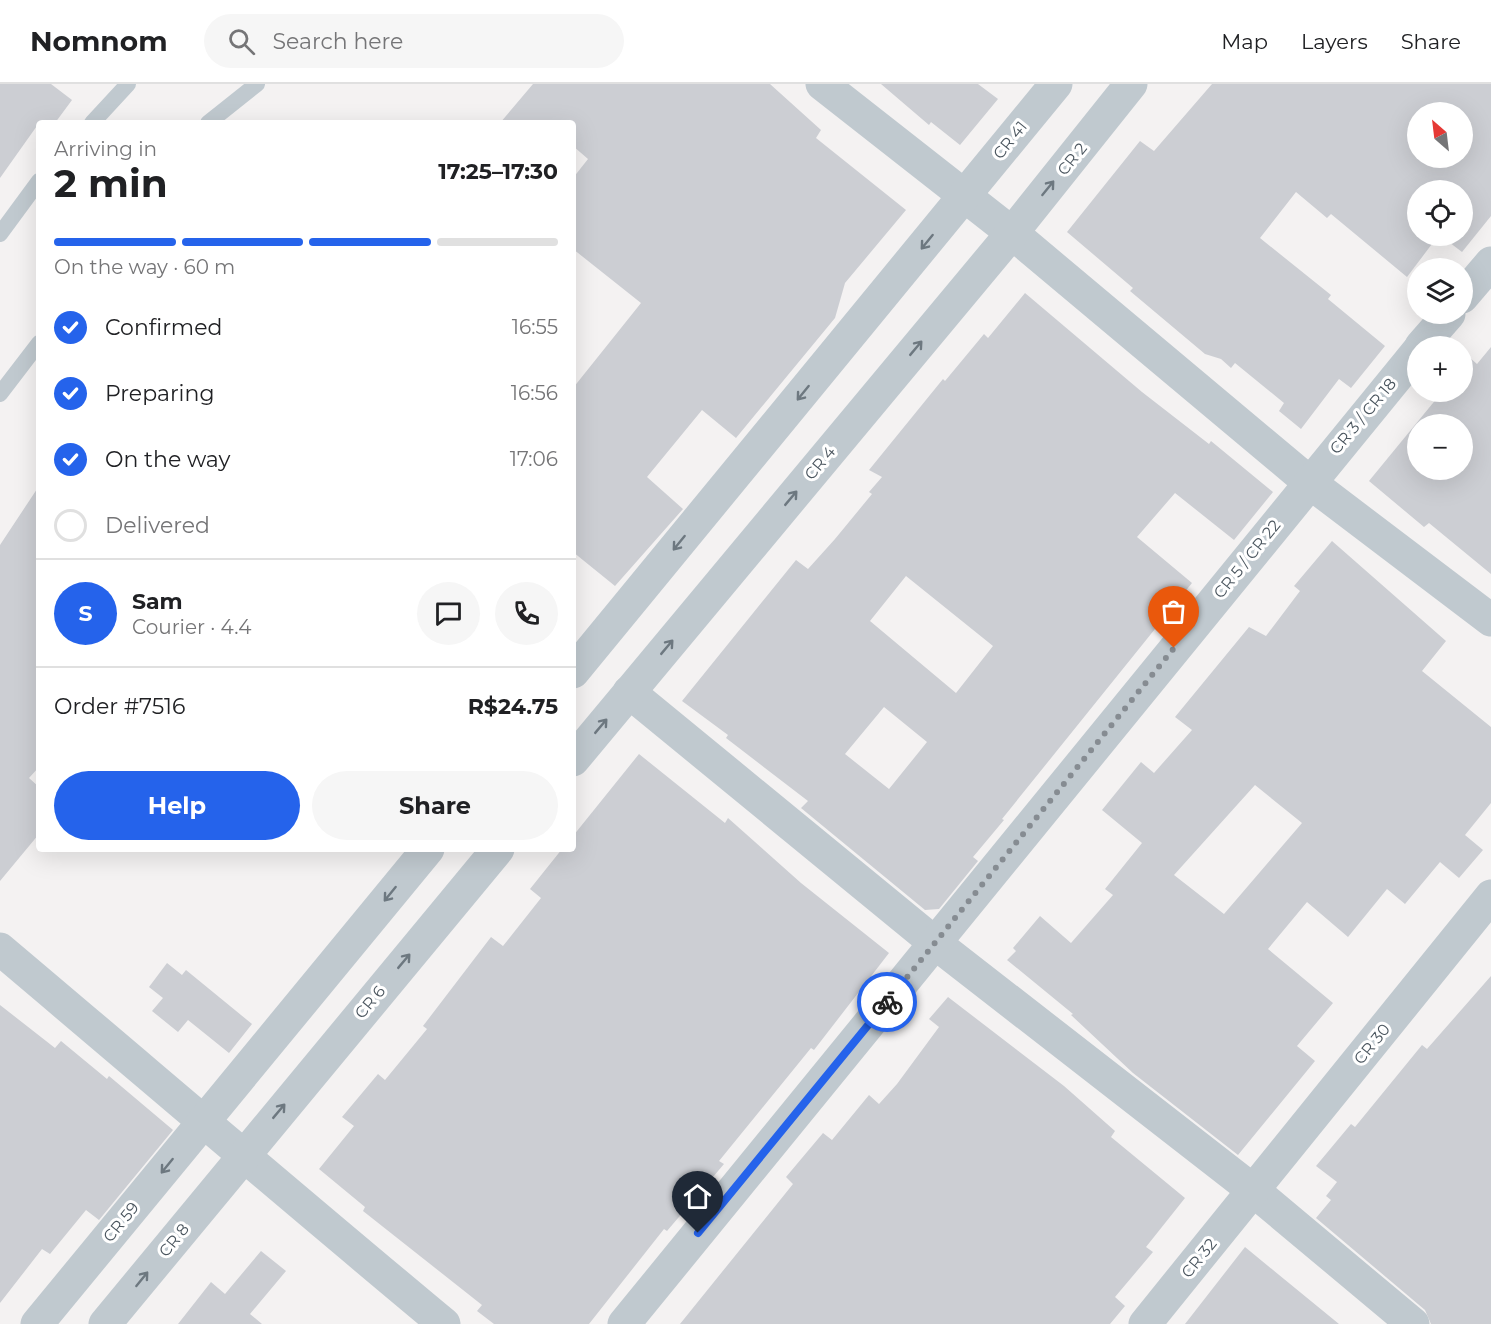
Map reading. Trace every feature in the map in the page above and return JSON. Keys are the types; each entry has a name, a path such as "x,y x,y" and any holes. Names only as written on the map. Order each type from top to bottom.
{"street":[{"path":"822,84 1012,233 1309,482 1491,620"},
{"name":"CR 41","path":"576,668 1056,84"},
{"name":"CR 2","path":"1012,233 1131,84"},
{"name":"CR 4","path":"629,692 1012,233"},
{"path":"1473,284 1491,262"},
{"path":"1430,336 1440,324"},
{"name":"CR 3 / CR 18","path":"1309,482 1407,364"},
{"name":"CR 5 / CR 22","path":"624,1324 1309,482"},
{"path":"576,756 629,692 934,943 1254,1191 1413,1324"},
{"name":"CR 59","path":"38,1324 426,852"},
{"name":"CR 6","path":"242,1156 495,852"},
{"name":"CR 30","path":"1254,1191 1491,896"},
{"path":"0,949 204,1121 242,1156 444,1324"},
{"name":"CR 8","path":"105,1324 242,1156"},
{"name":"CR 32","path":"1145,1324 1254,1191"}],"lane":[{"path":"95,120 128,84"},
{"path":"212,120 257,84"},
{"path":"0,234 36,192"},
{"path":"0,394 36,347"}],"building":[{"path":"0,84 51,84 72,100 57,120 36,120 36,127 0,178"},
{"path":"533,84 770,84 821,130 816,138 906,210 845,283 835,318 736,438 702,410 647,477 683,509 615,586 576,554 576,384 641,303 576,251 576,174 588,159 576,149 576,120 503,120"},
{"path":"881,84 978,84 998,99 960,145 931,122 929,125"},
{"path":"1212,84 1491,84 1491,216 1473,238 1473,180 1407,180 1407,246 1430,246 1421,258 1407,258 1407,277 1331,214 1327,218 1296,192 1260,238 1331,295 1328,299 1385,346 1351,388 1339,379 1301,429 1279,411 1284,403 1235,363 1231,368 1221,359 1205,354 1130,291 1133,288 1067,232 1140,141 1154,151"},
{"path":"1454,246 1467,246 1462,252"},
{"path":"1025,293 1142,392 1209,444 1211,441 1273,492 1234,540 1175,493 1137,537 1192,583 1002,819 1004,820 973,857 978,861 939,909 925,910 801,808 808,801 726,738 728,735 682,701 796,560 808,569 835,539 872,494 869,492 882,477 869,470 943,379 945,381 984,334 988,338","holes":["906,576 993,646 956,693 870,621","884,707 927,742 889,789 845,754"]},
{"path":"1491,347 1491,574 1429,523 1424,527 1369,481 1407,435 1407,480 1473,480 1473,414 1424,414 1434,402 1473,402 1473,360 1477,364"},
{"path":"36,491 36,770 29,778 36,784 36,838 0,881 0,545"},
{"path":"1332,541 1446,641 1422,671 1491,727 1491,803 1465,835 1483,850 1459,878 1440,862 1405,904 1387,889 1348,937 1307,902 1268,949 1333,1003 1297,1046 1315,1061 1238,1155 1133,1073 1071,1015 1073,1014 1007,960 1016,951 1013,948 1040,916 1071,943 1113,895 1105,889 1142,843 1102,810 1141,762 1154,773 1192,730 1175,717 1249,627 1266,636 1300,591 1294,586","holes":["1255,785 1302,823 1224,914 1174,875"]},
{"path":"639,754 725,823 728,818 801,883 889,953 814,1050 811,1048 719,1161 724,1164 667,1231 664,1229 589,1324 494,1324 477,1311 482,1305 363,1211 365,1207 319,1169 354,1126 342,1117 378,1074 385,1080 427,1029 423,1026 491,937 503,946 541,898 530,889 560,852 576,852 576,832"},
{"path":"167,963 182,975 186,970 252,1024 229,1053 188,1020 178,1032 152,1011 163,998 149,987"},
{"path":"1491,976 1491,1324 1431,1324 1425,1310 1316,1218 1331,1200 1326,1196 1337,1182 1316,1166 1351,1124 1355,1127 1422,1045 1427,1049"},
{"path":"948,997 1064,1086 1115,1131 1111,1137 1185,1198 1146,1247 1153,1252 1115,1297 1125,1306 1110,1324 680,1324 793,1184 786,1177 823,1133 832,1140 869,1095 879,1104 897,1084 939,1027 929,1019"},
{"path":"0,1005 55,1048 61,1041 107,1079 109,1076 173,1130 99,1220 86,1210 50,1254 42,1249 0,1303"},
{"path":"1245,1247 1284,1279 1339,1324 1185,1324"},
{"path":"261,1251 286,1271 250,1314 262,1324 178,1324 211,1282 225,1294"}],"way so far":[{"path":"887,1002 1174,648"}],"route":[{"path":"698,1233 887,1002"}]}
